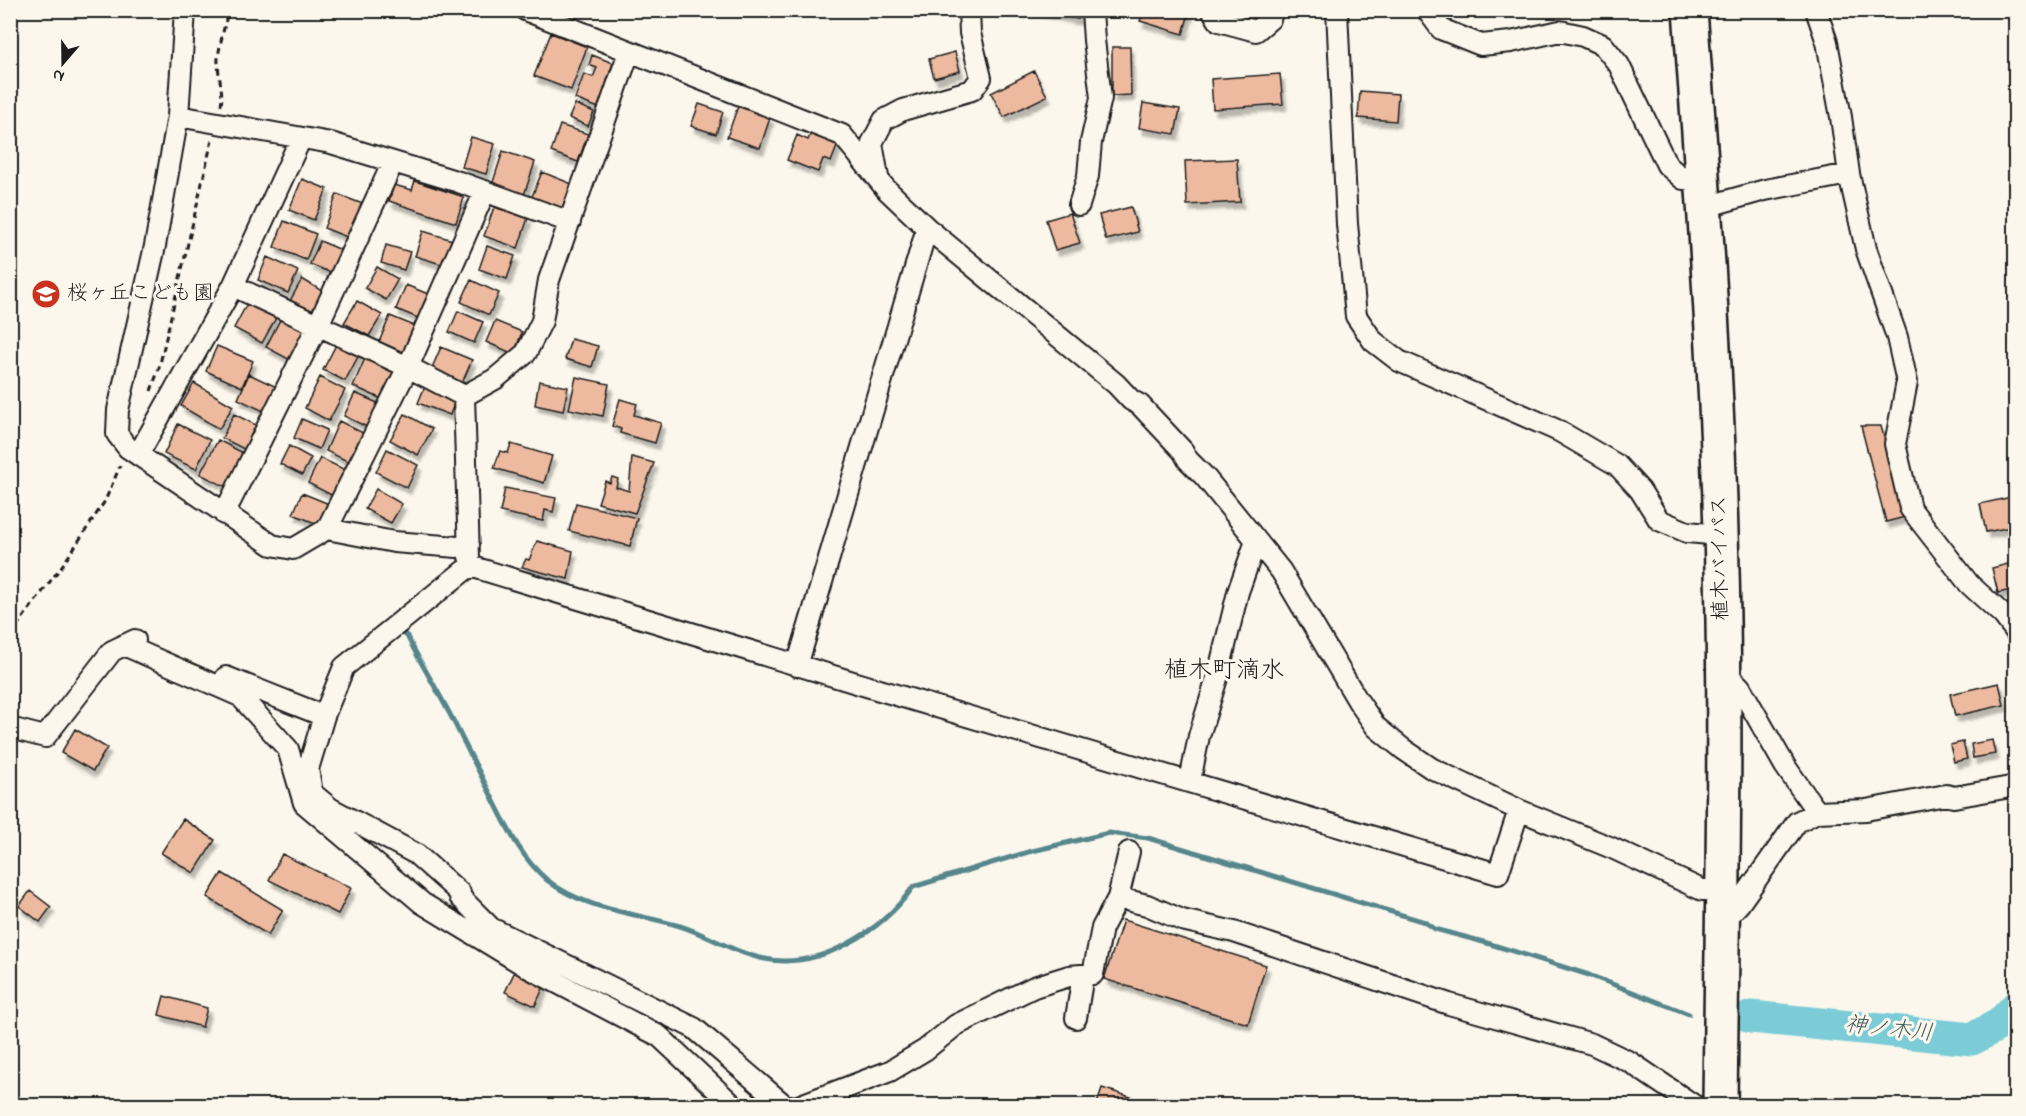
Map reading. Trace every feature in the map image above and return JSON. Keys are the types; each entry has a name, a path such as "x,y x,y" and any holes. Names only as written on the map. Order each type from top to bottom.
{"highway":[{"name":"植木バイパス","path":"1690,10 1715,356 1721,535 1723,670 1720,1106"}],"street":[{"path":"185,10 178,116 155,246 118,410 117,434 133,452 272,545 293,549 327,529 408,367 485,190"},
{"path":"525,10 842,135 878,179 927,228 1116,384 1131,400 1140,405 1183,451 1188,460 1205,477 1281,571 1358,702 1376,727 1431,768 1519,810 1612,848 1702,890 1722,890"},
{"path":"878,179 872,143 884,120 903,110 972,90 981,78 970,33 969,10"},
{"path":"1079,205 1088,177 1091,142 1101,98 1092,10"},
{"path":"1212,10 1219,21 1256,32 1270,19 1273,10"},
{"path":"1337,10 1347,224 1356,316 1373,341 1399,361 1559,430 1617,465 1640,490 1659,520 1687,532 1721,535"},
{"path":"1427,10 1441,29 1481,45 1511,42 1560,31 1583,36 1603,45 1619,65 1667,165 1704,194 1765,190 1849,174"},
{"path":"1816,10 1827,42 1849,174 1866,249 1897,337 1907,382 1895,444 1910,508 1969,584 2003,615 2016,632"},
{"path":"464,396 495,379 526,353 542,321 549,280 629,52"},
{"path":"178,116 331,143 485,190 570,222"},
{"path":"133,452 233,286 302,138"},
{"path":"224,514 318,325 393,162"},
{"path":"797,666 927,228"},
{"path":"233,286 408,367 464,396"},
{"path":"464,396 470,566"},
{"path":"327,529 394,542 457,547 469,544"},
{"path":"1190,781 1199,736 1218,675 1238,592 1256,541"},
{"path":"470,566 1087,753 1190,781 1498,874 1519,810"},
{"path":"470,566 344,667 324,716 308,769 312,792 330,808 416,854 459,893 460,897 491,928 694,1028 788,1105 890,1071 925,1050 956,1025 1034,987 1069,976 1093,974 1102,928 1118,898 1129,852"},
{"path":"10,728 45,737 112,651 135,640 324,716"},
{"path":"124,645 240,696 288,749 304,803 422,903 527,967 659,1036 734,1106"},
{"path":"1723,670 1740,687 1785,766 1817,812"},
{"path":"1722,924 1797,822 1817,812 1866,810 1946,795 1954,796 2016,786"},
{"path":"1118,898 1147,905 1182,920 1234,932 1449,1004 1592,1044 1630,1062 1695,1106"},
{"path":"1076,1018 1083,975"}],"path":[{"path":"148,400 159,369 222,97 218,57 228,10"},
{"path":"10,635 64,562 105,501 133,452"}],"building":[{"path":"1035,10 1080,10 1078,19"},
{"path":"1144,10 1190,10 1183,34 1140,21"},
{"path":"551,33 587,47 571,90 534,76"},
{"path":"1112,47 1130,47 1131,95 1112,96"},
{"path":"955,52 960,71 934,78 929,59"},
{"path":"592,55 613,63 607,81 613,84 604,110 575,99 584,74 593,77 597,68 589,65"},
{"path":"1034,71 1047,96 1004,117 991,93"},
{"path":"1280,74 1283,104 1213,109 1211,79"},
{"path":"1360,91 1398,94 1396,121 1358,118"},
{"path":"1143,103 1180,109 1175,134 1139,128"},
{"path":"575,104 594,112 588,126 569,118"},
{"path":"699,104 723,112 716,134 691,126"},
{"path":"738,106 770,118 760,148 727,137"},
{"path":"560,125 588,134 578,162 551,152"},
{"path":"811,133 838,144 831,162 823,159 818,172 787,160 797,135 808,140"},
{"path":"471,137 495,144 486,174 462,167"},
{"path":"503,151 535,162 524,195 492,185"},
{"path":"1237,159 1240,202 1187,205 1185,161"},
{"path":"542,172 572,184 561,211 531,199"},
{"path":"302,179 327,189 314,220 289,210"},
{"path":"415,181 464,197 456,223 389,201 394,185 412,190"},
{"path":"337,194 365,205 352,239 324,228"},
{"path":"494,207 528,218 518,248 484,236"},
{"path":"1131,207 1138,232 1106,240 1099,215"},
{"path":"1070,213 1080,243 1055,250 1046,220"},
{"path":"284,221 316,234 306,260 274,247"},
{"path":"423,231 459,242 451,267 415,256"},
{"path":"320,241 346,252 336,275 310,264"},
{"path":"386,245 410,252 404,270 381,263"},
{"path":"487,246 515,256 507,279 479,269"},
{"path":"267,257 298,271 288,293 258,280"},
{"path":"377,267 398,279 386,300 365,288"},
{"path":"302,279 327,294 315,315 290,301"},
{"path":"471,280 499,293 489,315 461,302"},
{"path":"406,285 428,294 418,318 396,309"},
{"path":"249,300 277,316 262,343 234,328"},
{"path":"357,301 382,315 369,336 344,323"},
{"path":"458,311 483,322 474,343 449,332"},
{"path":"282,316 310,330 294,362 266,347"},
{"path":"390,316 417,327 405,353 379,342"},
{"path":"495,321 522,332 514,354 486,342"},
{"path":"339,339 361,351 345,381 323,370"},
{"path":"571,339 598,346 592,367 565,359"},
{"path":"217,346 253,361 242,387 206,371"},
{"path":"441,347 472,360 462,383 431,370"},
{"path":"366,356 399,371 386,401 353,386"},
{"path":"249,374 279,388 268,413 238,399"},
{"path":"320,377 345,390 329,421 305,408"},
{"path":"576,377 609,384 603,416 569,409"},
{"path":"539,381 568,387 563,411 535,405"},
{"path":"194,383 233,406 219,429 181,406"},
{"path":"425,386 456,398 450,415 418,403"},
{"path":"355,393 382,405 371,429 344,416"},
{"path":"620,399 637,404 634,415 661,423 655,443 620,433 621,429 612,426"},
{"path":"234,414 262,428 250,452 222,438"},
{"path":"405,414 432,429 418,455 390,440"},
{"path":"302,419 327,430 319,449 294,438"},
{"path":"339,421 369,436 356,465 326,451"},
{"path":"178,424 210,440 196,469 164,454"},
{"path":"1861,426 1881,426 1905,517 1886,522"},
{"path":"218,440 249,456 232,490 200,474"},
{"path":"511,444 552,456 544,483 494,468 500,451 508,453"},
{"path":"289,446 311,458 302,475 280,464"},
{"path":"387,449 418,465 407,488 376,472"},
{"path":"632,457 654,463 635,513 598,503 605,481 610,483 612,477 618,479 616,487 629,491"},
{"path":"320,458 352,473 339,499 308,483"},
{"path":"505,488 556,498 553,512 545,510 543,521 500,512"},
{"path":"376,489 402,504 391,523 365,509"},
{"path":"302,493 329,504 320,525 293,514"},
{"path":"2016,496 2016,526 1986,532 1980,504"},
{"path":"576,503 637,518 630,546 569,531"},
{"path":"537,541 573,551 568,579 522,567 526,559 529,560"},
{"path":"2016,562 2016,589 1998,593 1992,568"},
{"path":"1999,683 2004,705 1955,716 1950,694"},
{"path":"75,729 107,748 93,771 61,753"},
{"path":"1992,740 1995,754 1973,758 1971,744"},
{"path":"1963,742 1967,759 1954,762 1950,745"},
{"path":"183,819 215,840 194,873 161,853"},
{"path":"282,854 351,888 338,914 269,880"},
{"path":"222,873 283,910 268,935 207,897"},
{"path":"30,891 51,907 40,922 19,906"},
{"path":"1123,920 1266,965 1248,1024 1104,979"},
{"path":"515,971 545,984 535,1006 505,992"},
{"path":"164,996 207,1008 202,1027 159,1015"},
{"path":"1102,1088 1153,1104 1153,1106 1096,1106"}],"waterway":[{"path":"398,630 407,636 515,842 547,880 577,898 680,926 754,956 786,961 807,959 828,953 867,932 885,918 913,887 1028,852 1109,833 1148,838 1425,922 1435,929 1589,975 1689,1014"},
{"name":"神ノ木川","path":"1751,1017 1972,1039 2000,1024 2016,1007"}],"place":[{"name":"桜ヶ丘こども園","path":"46,294"}],"district":[{"name":"植木町滴水","path":"1224,671"}]}
